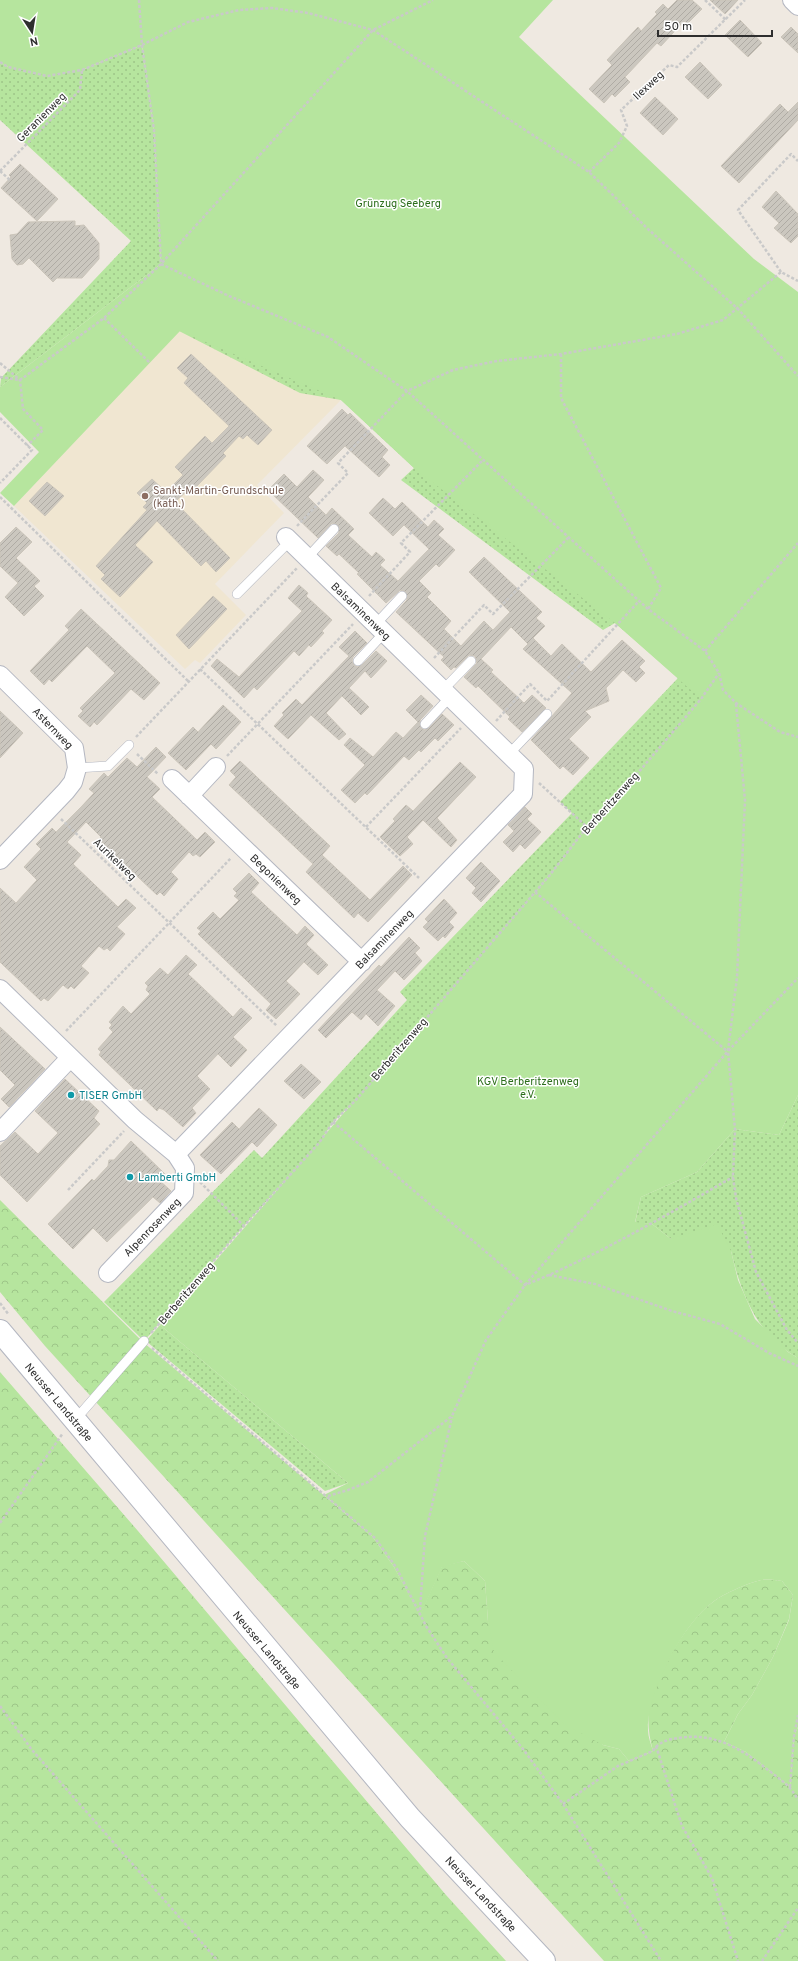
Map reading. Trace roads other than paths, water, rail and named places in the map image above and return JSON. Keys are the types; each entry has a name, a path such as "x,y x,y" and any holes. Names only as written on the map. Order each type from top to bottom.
{"main road":[{"name":"Neusser Landstraße","path":"0,1331 74,1421 410,1818 544,1961"}],"street":[{"path":"792,0 798,6"},
{"name":"Balsaminenweg","path":"180,1161 289,1037 523,794 524,769 288,539"},
{"name":"Asternweg","path":"0,675 74,748 77,768"},
{"path":"0,860 73,782 77,768"},
{"path":"189,796 216,768"},
{"name":"Begonienweg","path":"172,779 362,962"},
{"path":"1,992 180,1161"},
{"path":"0,1132 70,1058"},
{"name":"Alpenrosenweg","path":"108,1273 184,1193 180,1161"}],"lane":[{"path":"306,558 334,529"},
{"path":"237,594 288,539"},
{"path":"358,661 370,620 402,596"},
{"path":"425,724 471,661"},
{"path":"509,754 547,714"},
{"path":"77,768 108,766 129,745"},
{"path":"74,1421 144,1341"}],"place":[{"name":"Sankt-Martin-Grundschule (kath.)","path":"145,496"},
{"name":"TISER GmbH","path":"71,1095"},
{"name":"Lamberti GmbH","path":"130,1177"}],"park label":[{"name":"Grünzug Seeberg","path":"398,203"},
{"name":"KGV Berberitzenweg e.V.","path":"528,1087"}]}
